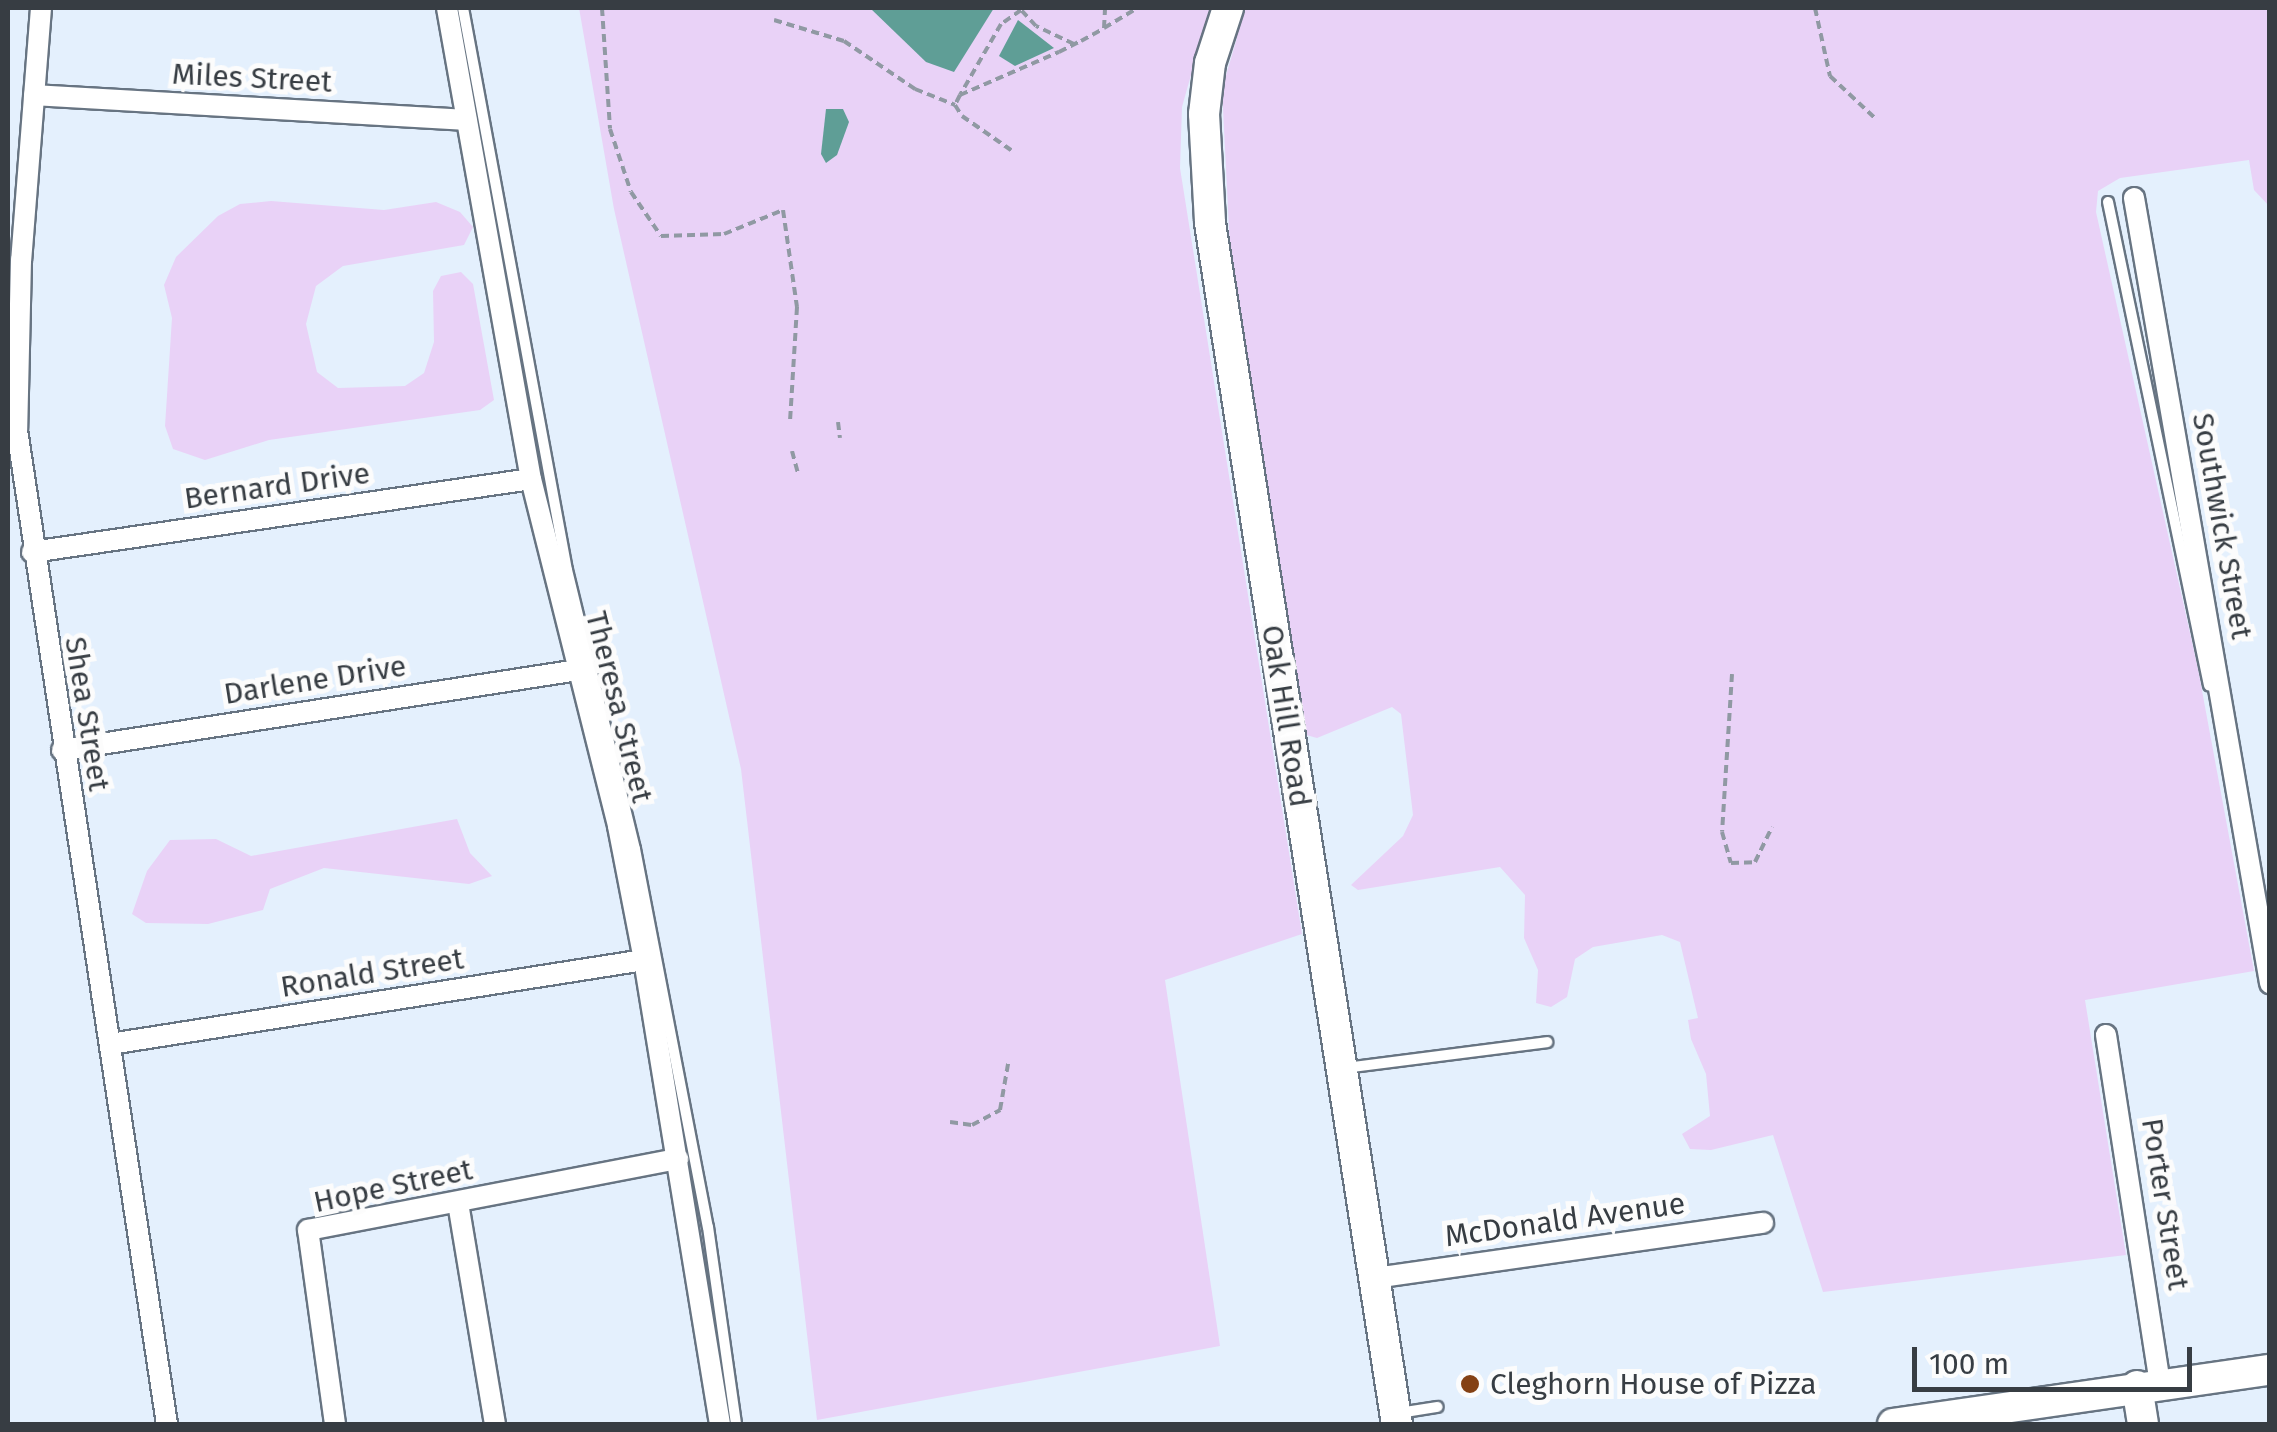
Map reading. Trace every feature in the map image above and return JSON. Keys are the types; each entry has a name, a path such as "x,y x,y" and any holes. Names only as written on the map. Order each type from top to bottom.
{"street":[{"name":"Shea Street","path":"41,8 14,260 15,394 32,552 167,1424"},
{"name":"Theresa Street","path":"448,8 531,480 644,960 720,1424"},
{"name":"Oak Hill Road","path":"1228,8 1210,63 1204,114 1210,223 1375,1278 1406,1418"},
{"name":"Miles Street","path":"34,95 466,120"},
{"name":"Southwick Street","path":"2134,198 2270,983"},
{"name":"Bernard Drive","path":"32,552 531,480"},
{"name":"Darlene Drive","path":"62,750 578,670"},
{"name":"Ronald Street","path":"110,1044 644,960"},
{"name":"Porter Street","path":"2106,1035 2149,1384"},
{"name":"Hope Street","path":"335,1424 308,1230 678,1159"},
{"path":"458,1203 495,1424"},
{"name":"McDonald Avenue","path":"1375,1278 1763,1223"},
{"path":"1893,1424 1966,1418 2149,1384 2270,1370"},
{"path":"2143,1424 2149,1384"}],"lane":[{"path":"463,8 567,570 636,850 708,1227 736,1424"},
{"path":"2108,202 2270,991"},
{"path":"1341,1068 1548,1042"},
{"path":"1406,1418 1438,1408"}],"path":[{"path":"602,8 610,129 631,192 661,236 724,234 782,210 798,306 790,422"},
{"path":"1104,28 1105,8"},
{"path":"960,95 1074,44 1137,8"},
{"path":"1816,8 1830,76 1877,120"},
{"path":"955,106 1001,24 1022,10 1036,26 1074,44"},
{"path":"774,20 844,40 915,89 955,106 1010,150"},
{"path":"838,422 840,438"},
{"path":"792,451 798,472"},
{"path":"1732,674 1722,832 1731,863 1755,862 1772,827"},
{"path":"950,1122 972,1124 1000,1110 1008,1064"}],"shaded area":[{"path":"579,8 2269,8 2269,206 2254,190 2249,160 2120,178 2098,191 2096,212 2198,669 2254,971 2085,1000 2126,1255 1823,1292 1773,1135 1711,1150 1690,1149 1682,1134 1710,1116 1706,1074 1691,1039 1688,1020 1698,1018 1680,942 1662,935 1593,947 1575,959 1567,997 1551,1007 1536,1003 1538,970 1524,938 1525,895 1500,867 1358,890 1351,885 1403,836 1413,815 1401,714 1392,707 1317,738 1299,733 1230,248 1222,89 1237,38 1198,50 1182,107 1180,168 1302,934 1165,980 1220,1346 817,1420 741,769 614,209"},
{"path":"870,8 994,8 954,72 926,62"},
{"path":"1018,20 1054,48 1015,66 999,56"},
{"path":"826,109 843,109 849,122 837,155 826,163 821,154"},
{"path":"271,201 384,210 436,202 460,212 473,227 464,245 343,266 316,286 306,324 317,372 338,388 405,386 424,373 434,342 433,291 441,276 461,272 473,284 494,400 480,410 269,440 205,460 173,449 165,426 172,318 164,285 176,257 218,216 240,204"},
{"path":"457,819 470,853 492,876 469,884 324,868 270,889 263,910 208,924 146,923 132,914 147,871 170,840 216,839 251,856"}],"place":[{"name":"Cleghorn House of Pizza","path":"1470,1384"}]}
